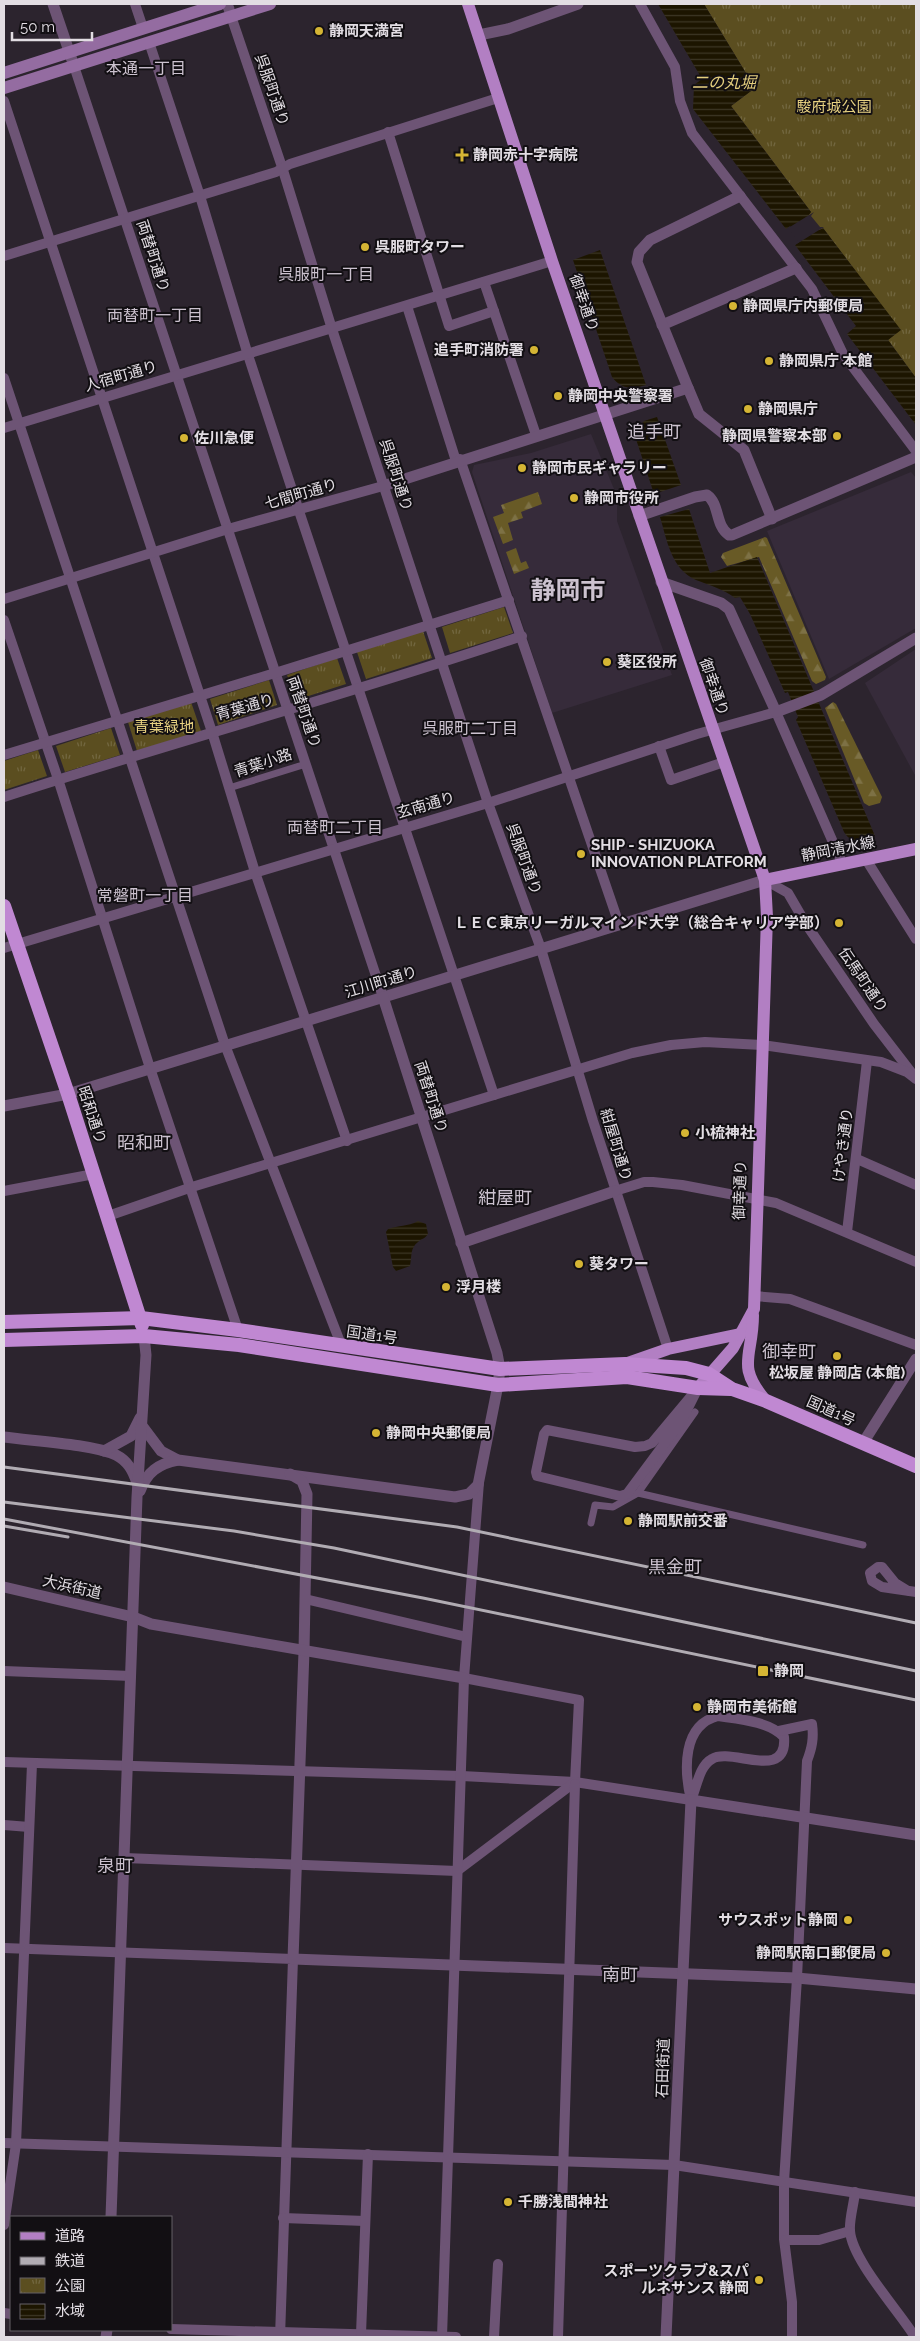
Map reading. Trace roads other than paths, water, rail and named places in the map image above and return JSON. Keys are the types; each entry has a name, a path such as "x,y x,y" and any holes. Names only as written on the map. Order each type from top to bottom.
{"highway":[{"name":"昭和通り","path":"4,906 10,946 68,1094 141,1318 144,1336"},
{"name":"国道1号","path":"4,1322 141,1318 238,1330 342,1347 500,1369 625,1364 686,1368 709,1374 732,1389 766,1401 916,1466"},
{"name":"国道1号","path":"4,1340 144,1336 239,1345 498,1385 627,1377 698,1388 732,1389"}],"main road":[{"path":"4,73 143,28 226,8 270,4"},
{"name":"御幸通り","path":"468,4 552,261 712,731 765,880 767,917 756,1198 754,1309 732,1348 698,1388"},
{"path":"4,88 149,42 226,8"},
{"name":"静岡清水線","path":"765,880 916,850"},
{"path":"754,1309 753,1337 746,1366 749,1377 766,1401"},
{"path":"625,1364 668,1349 740,1334"}],"street":[{"path":"53,4 74,66"},
{"path":"134,4 143,28"},
{"path":"479,35 508,29 578,4"},
{"path":"640,4 675,67 680,101 686,123 812,289 843,354 916,451"},
{"name":"呉服町通り","path":"226,8 282,167 332,329 383,486 444,662 488,803 541,949"},
{"path":"149,42 200,196 248,355 299,511 494,1095"},
{"name":"両替町通り","path":"74,66 384,997 497,1353 500,1369"},
{"path":"4,256 276,172 282,167 498,98"},
{"path":"4,101 212,732 256,872 347,1141"},
{"path":"388,132 449,326 494,311"},
{"path":"740,196 650,240 639,252 637,262 699,414 744,450 772,519"},
{"name":"人宿町通り","path":"4,428 552,261"},
{"path":"662,325 796,268"},
{"path":"484,282 536,435"},
{"path":"407,306 458,460 522,636 619,924"},
{"path":"4,378 225,1045 342,1347"},
{"name":"七間町通り","path":"4,599 228,529 299,511 383,486 458,460 688,388"},
{"path":"639,516 702,495 711,498 723,530 729,535 772,519 916,457"},
{"path":"661,582 720,603 729,609 843,865"},
{"name":"青葉通り","path":"4,755 275,674 509,600"},
{"path":"4,620 46,742 150,1068 192,1188 238,1330"},
{"name":"青葉通り","path":"4,797 212,732 359,690 522,636"},
{"path":"776,712 821,695 916,638"},
{"name":"玄南通り","path":"10,946 405,826 488,803 659,746 776,712"},
{"path":"659,746 671,780 724,762"},
{"name":"青葉小路","path":"229,788 306,764"},
{"path":"867,860 916,939"},
{"name":"江川町通り","path":"4,1106 68,1094 765,880"},
{"name":"伝馬町通り","path":"765,880 788,893 806,924 874,1024 916,1078"},
{"name":"紺屋町通り","path":"541,949 615,1191 668,1349"},
{"path":"108,1216 192,1188 632,1053 685,1043 762,1045 894,1066 916,1078"},
{"name":"けやき通り","path":"848,1232 867,1061"},
{"path":"857,1159 916,1185"},
{"path":"4,1191 94,1174"},
{"path":"461,1243 615,1191 644,1182 653,1182 756,1198 776,1203 916,1262"},
{"path":"754,1296 790,1299 916,1345"},
{"path":"111,2216 129,1766 137,1498 146,1356 144,1336"},
{"path":"862,1443 916,1359"},
{"path":"442,2337 466,1637 475,1548 479,1482 500,1369"},
{"path":"591,1524 595,1505 613,1507 638,1493 688,1410 698,1388"},
{"path":"104,1451 131,1436 137,1428 143,1409"},
{"path":"688,1410 633,1489 627,1494 620,1496 537,1476 536,1466 544,1434 547,1430 626,1445 645,1446 652,1443 688,1410"},
{"path":"142,1427 161,1451 178,1460 455,1497 469,1494 479,1482"},
{"path":"4,1437 104,1451 126,1462 132,1469 138,1484"},
{"path":"137,1498 148,1474 158,1465 178,1460"},
{"path":"280,2335 294,1959 298,1772 304,1651 307,1494 302,1481 290,1474"},
{"path":"307,1494 314,1485 325,1479"},
{"path":"638,1493 863,1545"},
{"name":"大浜街道","path":"4,1587 133,1617 151,1624 464,1678"},
{"path":"305,1599 466,1637"},
{"path":"4,1671 131,1676"},
{"path":"464,1678 579,1700 558,2337"},
{"path":"718,1716 770,1727 779,1731 784,1737 784,1743 779,1754 773,1759 759,1762 727,1755 712,1758 702,1768 691,1800 687,1783 690,1743 698,1726 718,1716"},
{"path":"779,1731 812,1724 812,1748 806,1761 797,1978 784,2182 785,2240 792,2302 792,2337"},
{"path":"4,1762 462,1776 575,1783 916,1835"},
{"path":"4,2225 16,2144 32,1764"},
{"path":"125,1858 457,1870 575,1783"},
{"name":"石田街道","path":"666,2337 691,1800"},
{"path":"4,1826 29,1827"},
{"path":"4,1948 454,1963 797,1978 916,1989"},
{"path":"4,2143 674,2165 916,2202"},
{"path":"361,2334 368,2154"},
{"path":"856,2192 850,2231 867,2269 915,2337"},
{"path":"283,2218 365,2221"},
{"path":"785,2240 820,2240 850,2231"},
{"path":"494,2337 498,2264"},
{"path":"172,2328 280,2335 361,2334 456,2337"}],"water":[{"name":"二の丸堀","path":"658,4 704,4 755,88 731,106 811,212 808,216 819,230 823,228 901,330 888,340 916,378 916,425 847,334 856,326 795,245 801,241 790,226 786,229 693,109 694,85 702,79"},
{"path":"600,250 646,385 636,387 623,386 612,377 573,260"},
{"path":"657,417 681,485 654,494 634,433 644,421"},
{"path":"689,509 710,573 757,557 875,836 854,840 850,839 844,832 796,720 798,717 788,692 785,693 750,614 740,597 735,598 696,580 681,569 675,561 660,517"},
{"path":"418,1221 426,1224 428,1234 414,1247 410,1266 396,1271 393,1267 386,1232 388,1229"}],"railway":[{"path":"4,1467 457,1527 916,1623"},
{"path":"4,1502 234,1531 334,1548 916,1671"},
{"path":"4,1519 423,1598 916,1700"},
{"path":"4,1526 68,1537"}],"place":[{"name":"静岡天満宮","path":"319,31"},
{"name":"静岡赤十字病院","path":"462,155"},
{"name":"呉服町タワー","path":"365,247"},
{"name":"静岡県庁内郵便局","path":"733,306"},
{"name":"追手町消防署","path":"534,350"},
{"name":"静岡県庁 本館","path":"769,361"},
{"name":"静岡中央警察署","path":"558,396"},
{"name":"静岡県庁","path":"748,409"},
{"name":"静岡県警察本部","path":"837,436"},
{"name":"佐川急便","path":"184,438"},
{"name":"静岡市民ギャラリー","path":"522,468"},
{"name":"静岡市役所","path":"574,498"},
{"name":"葵区役所","path":"607,662"},
{"name":"SHIP - SHIZUOKA INNOVATION PLATFORM","path":"581,854"},
{"name":"ＬＥＣ東京リーガルマインド大学（総合キャリア学部）","path":"839,923"},
{"name":"小梳神社","path":"685,1133"},
{"name":"葵タワー","path":"579,1264"},
{"name":"浮月楼","path":"446,1287"},
{"name":"松坂屋 静岡店 (本館)","path":"837,1356"},
{"name":"静岡中央郵便局","path":"376,1433"},
{"name":"静岡駅前交番","path":"628,1521"},
{"name":"静岡","path":"763,1671"},
{"name":"静岡市美術館","path":"697,1707"},
{"name":"サウスポット静岡","path":"848,1920"},
{"name":"静岡駅南口郵便局","path":"886,1953"},
{"name":"千勝浅間神社","path":"508,2202"},
{"name":"スポーツクラブ&スパ ルネサンス 静岡","path":"759,2280"}],"district":[{"name":"本通一丁目","path":"146,68"},
{"name":"呉服町一丁目","path":"326,274"},
{"name":"両替町一丁目","path":"155,315"},
{"name":"追手町","path":"654,432"},
{"name":"静岡市","path":"568,590"},
{"name":"呉服町二丁目","path":"470,728"},
{"name":"両替町二丁目","path":"335,827"},
{"name":"常磐町一丁目","path":"145,895"},
{"name":"昭和町","path":"144,1143"},
{"name":"紺屋町","path":"505,1198"},
{"name":"御幸町","path":"789,1352"},
{"name":"黒金町","path":"675,1567"},
{"name":"泉町","path":"115,1866"},
{"name":"南町","path":"620,1975"}],"park label":[{"name":"駿府城公園","path":"834,107"},
{"name":"青葉緑地","path":"164,727"}]}
